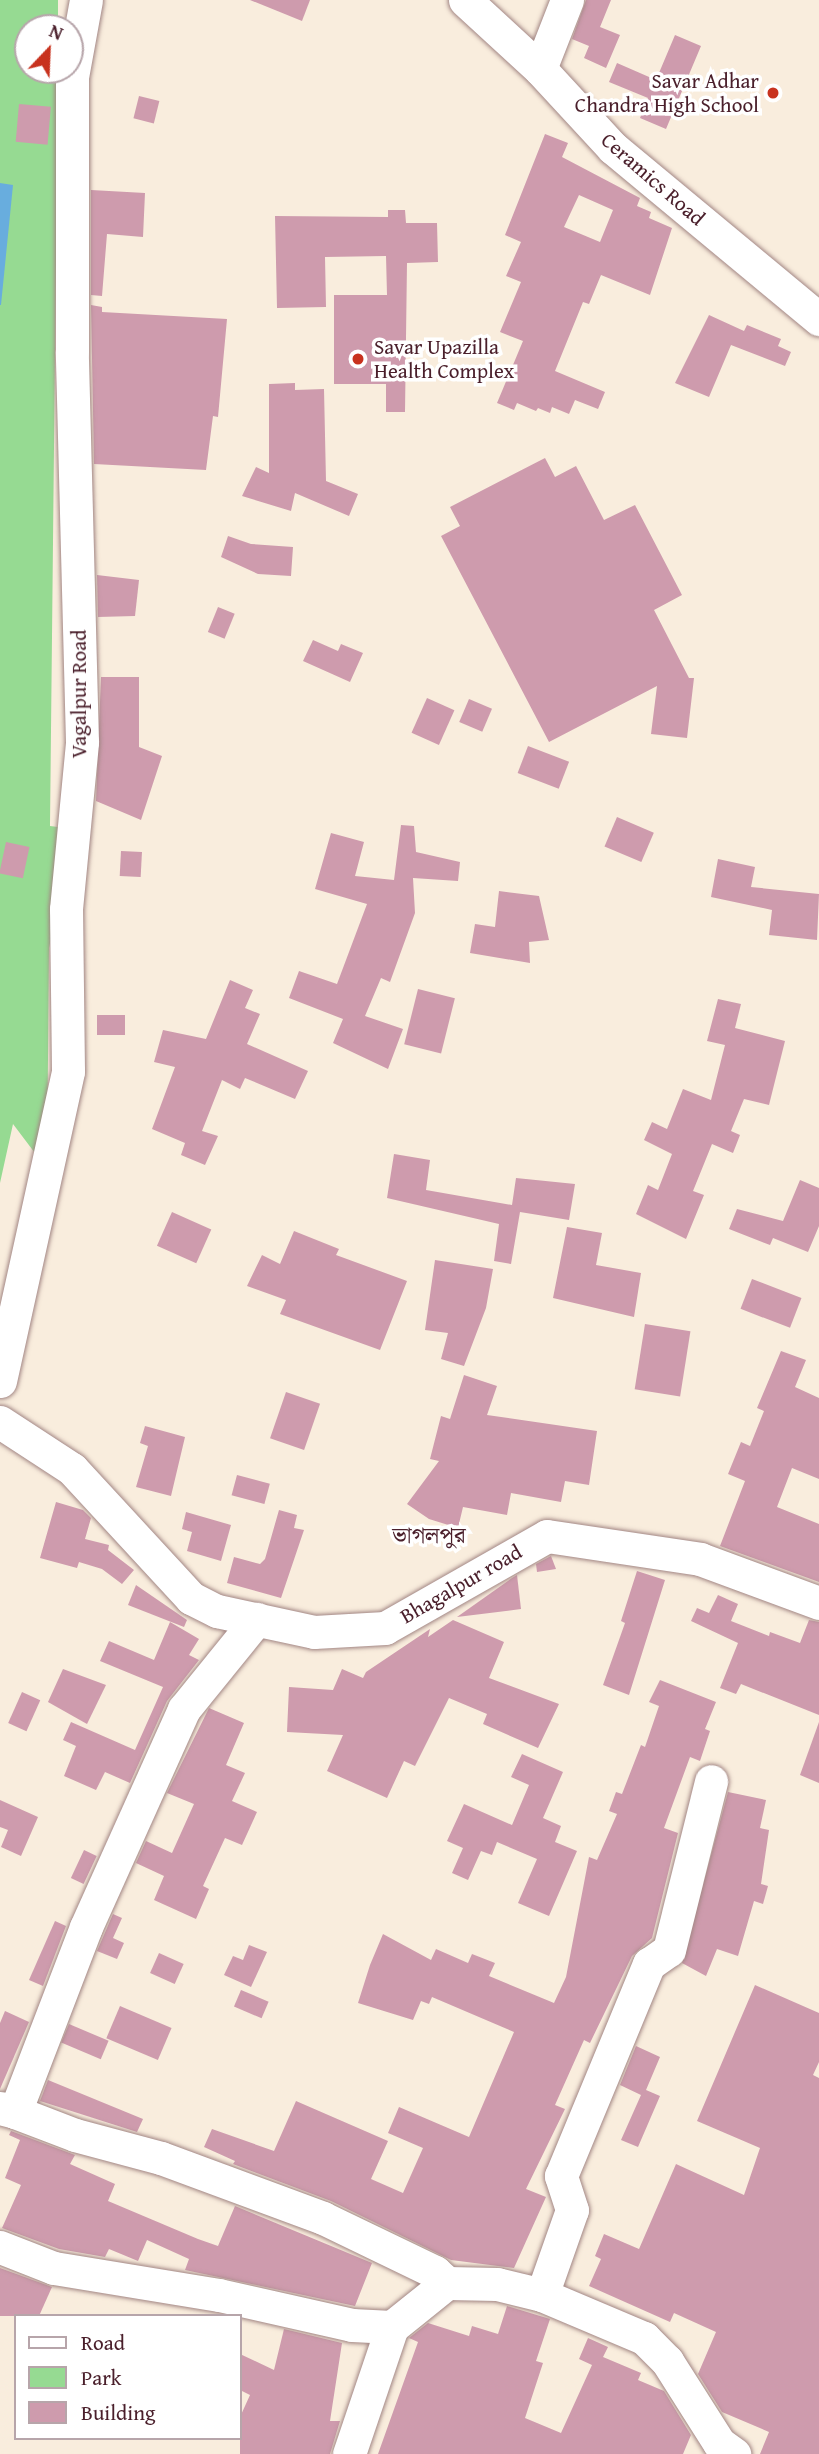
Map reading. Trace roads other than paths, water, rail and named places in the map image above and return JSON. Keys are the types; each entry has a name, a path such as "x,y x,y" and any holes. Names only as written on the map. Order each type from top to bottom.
{"street":[{"name":"Vagalpur Road","path":"0,1381 68,1071 66,909 82,742 72,352 72,77 86,0"},
{"name":"Ceramics Road","path":"465,0 540,69 613,148 819,319"},
{"path":"540,69 568,0"},
{"name":"Bhagalpur road","path":"0,1422 72,1469 191,1598 217,1611 314,1632 385,1628 513,1551 547,1536 699,1559 819,1604"},
{"path":"257,1619 184,1709 7,2110 75,2135 161,2158 323,2218 435,2272 446,2283"},
{"path":"542,2295 572,2210 561,2176 649,1964 669,1950 711,1781"},
{"path":"0,2247 54,2268 219,2295 352,2325 392,2327"},
{"path":"349,2454 392,2327 446,2283 497,2284 542,2295 644,2338 667,2361 719,2444 734,2454"}],"water":[{"path":"0,183 13,185 1,305 0,305"}],"place":[{"name":"Savar Adhar Chandra High School","path":"773,93"},
{"name":"Savar Upazilla Health Complex","path":"358,359"}],"district":[{"name":"ভাগলপুর","path":"429,1535"}]}
